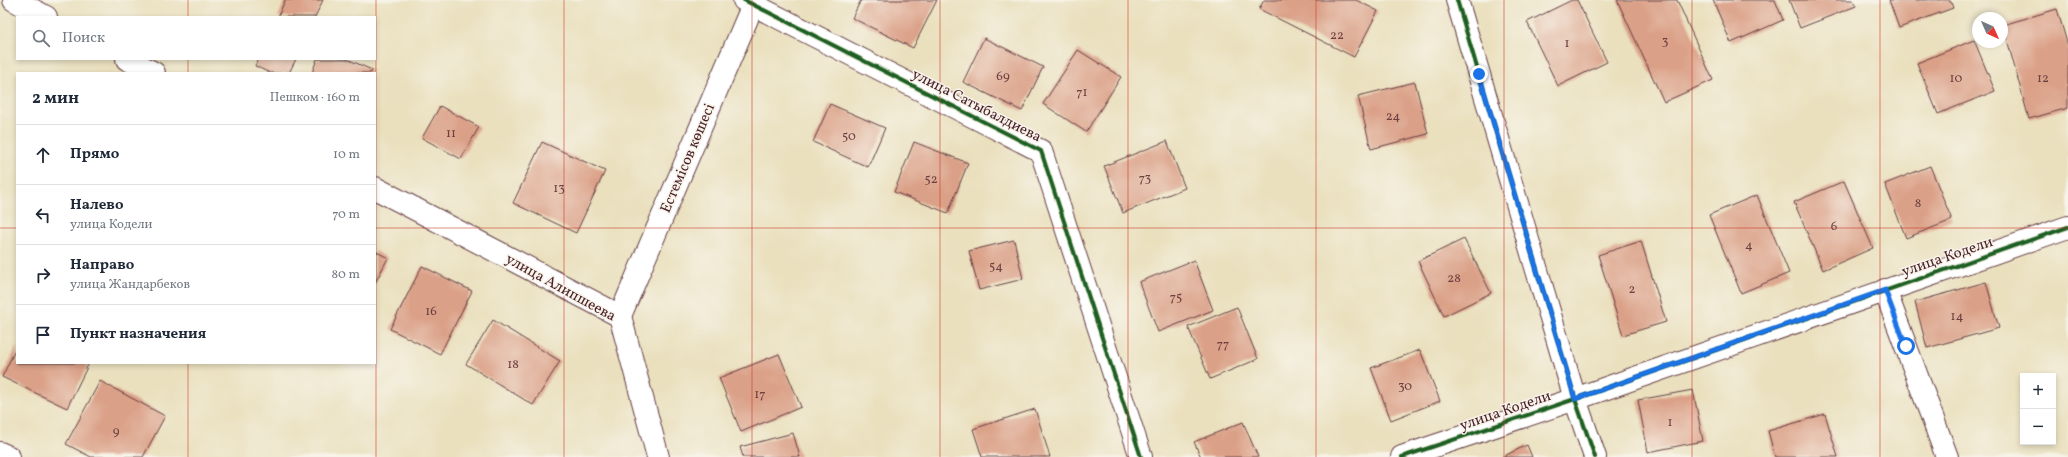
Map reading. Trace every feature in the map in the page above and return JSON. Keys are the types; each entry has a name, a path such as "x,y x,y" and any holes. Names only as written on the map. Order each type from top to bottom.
{"street":[{"path":"14,0 44,16"},
{"path":"1457,0 1575,399 1595,457"},
{"name":"Естемісов көшесі","path":"620,316 750,1"},
{"name":"улица Сатыбалдиева","path":"750,1 1041,151 1141,457"},
{"path":"129,60 152,72"},
{"name":"улица Алипшеева","path":"376,189 620,316 658,457"},
{"name":"улица Кодели","path":"1402,457 1575,399 2068,227"},
{"path":"1885,290 1947,457"},
{"path":"0,453 9,457"}],"building":[{"path":"285,0 323,0 315,16 278,16"},
{"path":"861,0 937,0 913,48 852,18"},
{"path":"1264,0 1356,0 1378,11 1354,57 1259,9"},
{"path":"1572,0 1577,0 1607,62 1558,86 1527,22"},
{"path":"1617,0 1677,0 1713,80 1664,102"},
{"path":"1713,0 1775,0 1783,20 1731,43"},
{"path":"1789,0 1853,0 1856,6 1800,28"},
{"path":"1889,0 1950,0 1953,8 1899,28"},
{"path":"2057,9 2068,46 2068,108 2029,119 2008,43 2008,24"},
{"path":"984,38 1043,67 1022,111 963,82"},
{"path":"1972,41 1972,48 1977,48 1995,91 1938,114 1917,63"},
{"path":"1078,50 1121,77 1086,132 1043,104"},
{"path":"258,60 296,60 290,72 268,72 255,66"},
{"path":"317,60 349,60 372,70 371,72 312,72"},
{"path":"1415,82 1428,134 1371,149 1358,96"},
{"path":"830,104 885,128 868,167 813,142"},
{"path":"440,106 479,127 461,159 422,138"},
{"path":"1167,141 1185,188 1123,213 1104,166"},
{"path":"542,142 605,171 576,233 513,203"},
{"path":"914,142 968,163 948,213 894,192"},
{"path":"1930,166 1952,220 1906,238 1885,184"},
{"path":"1844,181 1873,248 1823,270 1794,202"},
{"path":"1757,195 1789,273 1741,293 1709,215"},
{"path":"1464,239 1491,293 1444,316 1418,261"},
{"path":"1014,240 1023,279 979,290 969,251"},
{"path":"1641,241 1666,322 1623,335 1598,255"},
{"path":"376,252 388,258 376,281"},
{"path":"1194,260 1213,310 1158,332 1139,282"},
{"path":"422,266 472,291 440,354 390,329"},
{"path":"1986,282 1999,328 1927,348 1915,302"},
{"path":"1237,307 1258,359 1210,379 1188,327"},
{"path":"493,320 560,361 533,405 466,364"},
{"path":"16,348 16,364 89,364 67,408 2,377"},
{"path":"1420,350 1440,401 1391,420 1371,368"},
{"path":"779,354 801,407 741,432 719,378"},
{"path":"100,381 165,416 143,457 91,457 66,444"},
{"path":"1693,390 1703,441 1648,452 1638,400"},
{"path":"1035,409 1050,457 982,457 973,429"},
{"path":"1825,414 1838,457 1775,457 1768,431"},
{"path":"1243,422 1258,457 1201,457 1194,442"},
{"path":"793,433 800,457 743,457 740,447"},
{"path":"1527,445 1532,457 1502,457"}],"cycle path":[{"path":"744,0 1041,151 1141,457"},
{"path":"1457,0 1575,399 1595,457"},
{"path":"1402,457 1575,399 2068,227"}],"route":[{"path":"1479,74 1575,399 1885,290 1906,346"}]}
